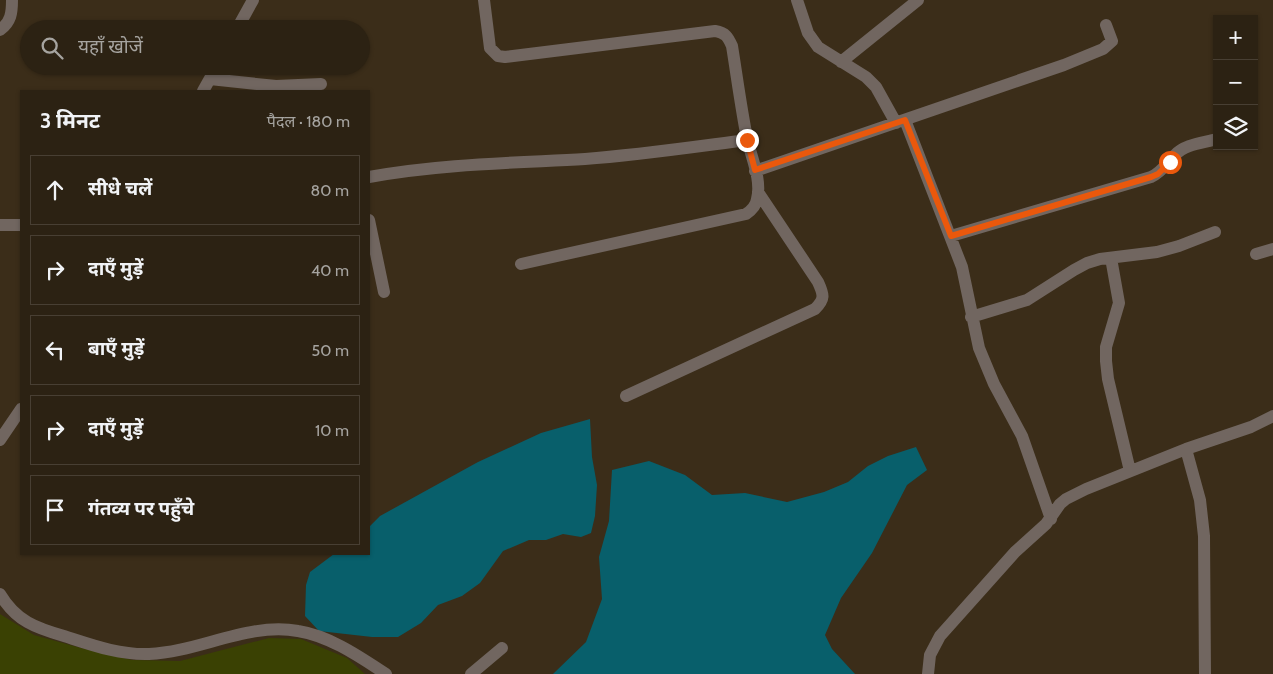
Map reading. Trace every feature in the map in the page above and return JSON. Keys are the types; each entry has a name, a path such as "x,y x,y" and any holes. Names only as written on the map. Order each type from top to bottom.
{"street":[{"path":"0,30 8,24 12,13 12,0"},
{"path":"242,20 253,0"},
{"path":"484,0 490,48 498,56 506,57 715,31 722,32 728,37 732,46 747,140 755,170 758,192 757,201 753,209 746,214 521,264"},
{"path":"797,0 808,33 818,47 866,77 876,87 900,122 951,236 962,266 971,317 979,348 985,364 1022,436 1051,519"},
{"path":"841,62 918,0"},
{"path":"755,170 1064,65 1103,49 1112,41 1106,25"},
{"path":"204,90 212,75"},
{"path":"210,79 276,86 321,84"},
{"path":"370,177 461,166 626,156 747,140"},
{"path":"951,236 1151,177 1158,174 1183,148 1213,140"},
{"path":"626,396 815,309 822,302 823,295 818,282 758,192"},
{"path":"0,225 20,225"},
{"path":"370,225 384,292"},
{"path":"971,317 1027,300 1074,270 1100,259 1158,252 1215,232"},
{"path":"1256,254 1273,249"},
{"path":"1111,258 1119,303 1106,347 1106,361 1108,379 1130,471"},
{"path":"0,440 20,410"},
{"path":"928,674 930,655 940,636 1005,562 1051,519 1060,504 1075,494 1130,471 1186,449 1251,427 1273,416"},
{"path":"1186,449 1200,500 1204,536 1205,674"},
{"path":"0,594 5,603 16,614 34,627 112,651 128,654 171,652 251,633 276,630 298,631 323,639 351,652 386,674"},
{"path":"472,674 502,648"}],"green space":[{"path":"0,614 34,635 132,660 180,661 269,638 301,639 347,658 365,674 0,674"}],"water":[{"path":"590,419 592,457 597,485 595,516 591,533 581,537 563,534 546,540 529,540 503,551 480,583 462,596 438,605 421,623 398,637 372,637 319,631 305,616 306,585 310,572 333,555 370,555 370,526 380,516 478,462 541,433"},
{"path":"916,447 927,470 907,485 872,553 841,598 825,635 832,649 855,674 553,674 586,642 602,599 599,557 609,521 612,470 649,461 685,475 712,495 745,493 787,502 824,492 848,482 868,466 888,456"}],"route":[{"path":"747,140 755,170 905,120 951,236 1151,177 1158,174 1170,162"}]}
